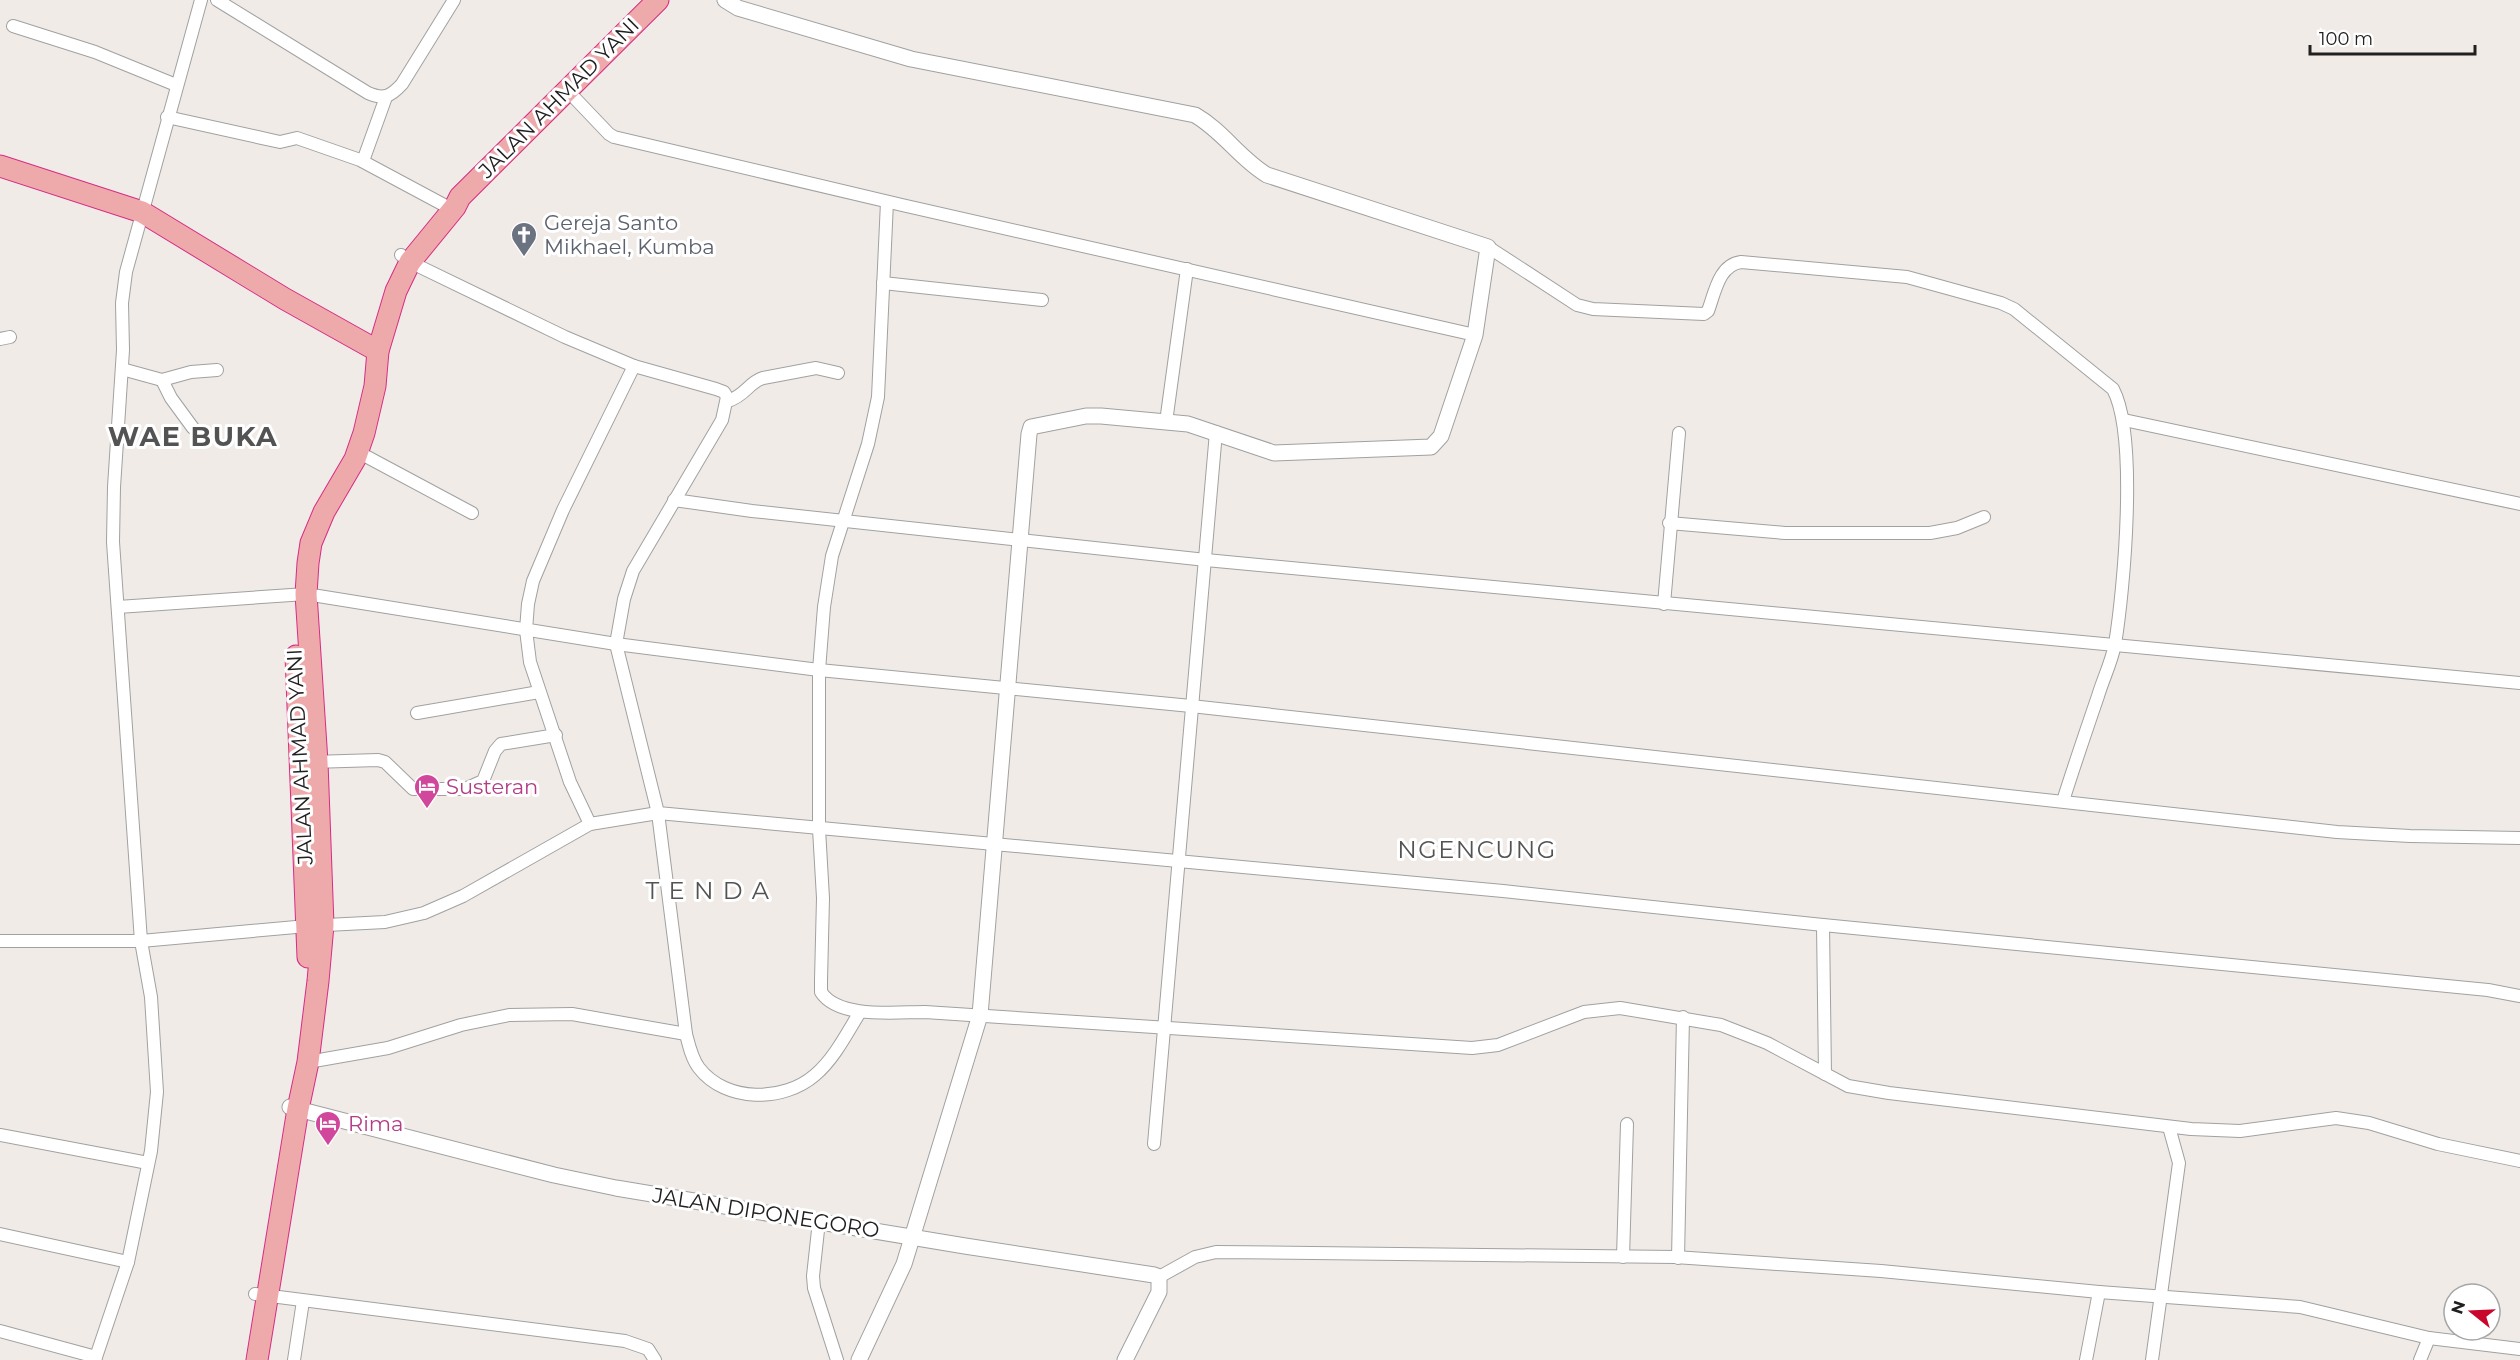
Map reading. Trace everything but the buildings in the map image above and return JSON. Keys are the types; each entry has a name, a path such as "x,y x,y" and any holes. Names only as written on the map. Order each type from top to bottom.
{"highway":[{"name":"JALAN AHMAD YANI","path":"293,1108 308,1062 318,981 299,594 299,541 323,491 353,456 364,433 375,386 373,348 396,291 406,258 455,207 452,201 658,0"},
{"path":"0,166 142,212 285,299 373,348"},
{"name":"JALAN AHMAD YANI","path":"257,1360 262,1295 293,1108 315,926"},
{"name":"JALAN AHMAD YANI","path":"243,1360 262,1295"}],"street":[{"path":"0,1330 96,1358 128,1262 151,1151 157,1092 151,997 141,941 113,542 114,487 122,369 122,303 126,272 201,0"},
{"path":"217,0 368,93 386,97 393,94 402,84 454,0"},
{"path":"725,0 738,8 911,59 1196,115 1210,124 1255,168 1267,175 1488,247 1584,308 1704,314 1708,310 1721,276 1732,265 1741,262 1894,275 1980,297 2014,309 2114,389 2120,401 2124,420 2126,532 2115,646 2063,801"},
{"path":"13,26 95,52 176,86"},
{"path":"567,90 614,137 887,202 1475,335"},
{"path":"363,161 386,97"},
{"path":"167,117 280,142 297,138 363,161 452,201"},
{"path":"887,202 878,397 868,444 832,556 824,607 819,670 819,829 823,898 821,992 833,1003 860,1012 980,1015 1472,1048 1498,1045 1584,1012 1620,1008 1721,1025 1747,1034 1848,1086 1888,1093 2169,1127 2240,1131 2336,1118 2369,1123 2438,1144 2520,1161"},
{"path":"859,1360 892,1292 912,1237 980,1015 1006,689 1031,427 1086,416 1188,424 1274,453 1287,454 1431,447 1441,436 1475,335 1488,247"},
{"path":"406,258 565,337 634,366 724,392 728,400 718,426 633,571 624,599 616,644 658,813 686,1034 698,1067 707,1077 726,1090 766,1095 789,1091 814,1076 825,1065 860,1012"},
{"path":"1166,422 1187,269"},
{"path":"883,283 1042,300"},
{"path":"590,824 570,782 530,662 526,630 528,604 538,569 563,510 634,366"},
{"path":"728,400 739,397 757,380 763,378 816,368 838,373"},
{"path":"122,369 162,380 191,372 217,370"},
{"path":"162,380 171,398 193,428"},
{"path":"2124,420 2520,504"},
{"path":"1154,1144 1216,432"},
{"path":"1664,604 1669,523 1679,433"},
{"path":"353,456 472,513"},
{"path":"674,500 1206,560 2520,683"},
{"path":"1669,523 1785,533 1930,533 1957,528 1984,517"},
{"path":"118,607 299,594 616,644 819,670 1191,706 2337,832 2520,838"},
{"path":"417,713 539,692"},
{"path":"309,762 378,760 385,762 413,789 465,789 483,781 495,751 501,744 556,735"},
{"path":"0,941 141,941 385,922 424,914 463,896 590,824 658,813 993,846 1491,890 2488,990 2520,996"},
{"path":"1823,925 1825,1074"},
{"path":"308,1062 388,1048 461,1025 509,1014 572,1014 686,1034"},
{"path":"1678,1258 1683,1017"},
{"name":"JALAN DIPONEGORO","path":"293,1108 554,1175 616,1188 1160,1277"},
{"path":"1623,1257 1627,1124"},
{"path":"2152,1360 2179,1163 2169,1127"},
{"path":"0,1135 148,1163"},
{"path":"819,1221 814,1288 837,1360"},
{"path":"0,1234 128,1262"},
{"path":"1125,1360 1159,1293 1160,1277 1195,1257 1216,1252 1678,1258 1881,1271 2099,1292 2300,1307 2429,1338 2520,1349"},
{"path":"2086,1360 2099,1292"},
{"path":"262,1295 625,1341 648,1349 655,1360"},
{"path":"294,1360 303,1301"},
{"path":"2420,1360 2429,1338"}],"place":[{"name":"Gereja Santo Mikhael, Kumba","path":"524,258"},
{"name":"Susteran","path":"427,810"},
{"name":"Rima","path":"328,1147"}],"district":[{"name":"WAE BUKA","path":"193,437"},
{"name":"NGENCUNG","path":"1477,850"},
{"name":"T E N D A","path":"708,891"}]}
